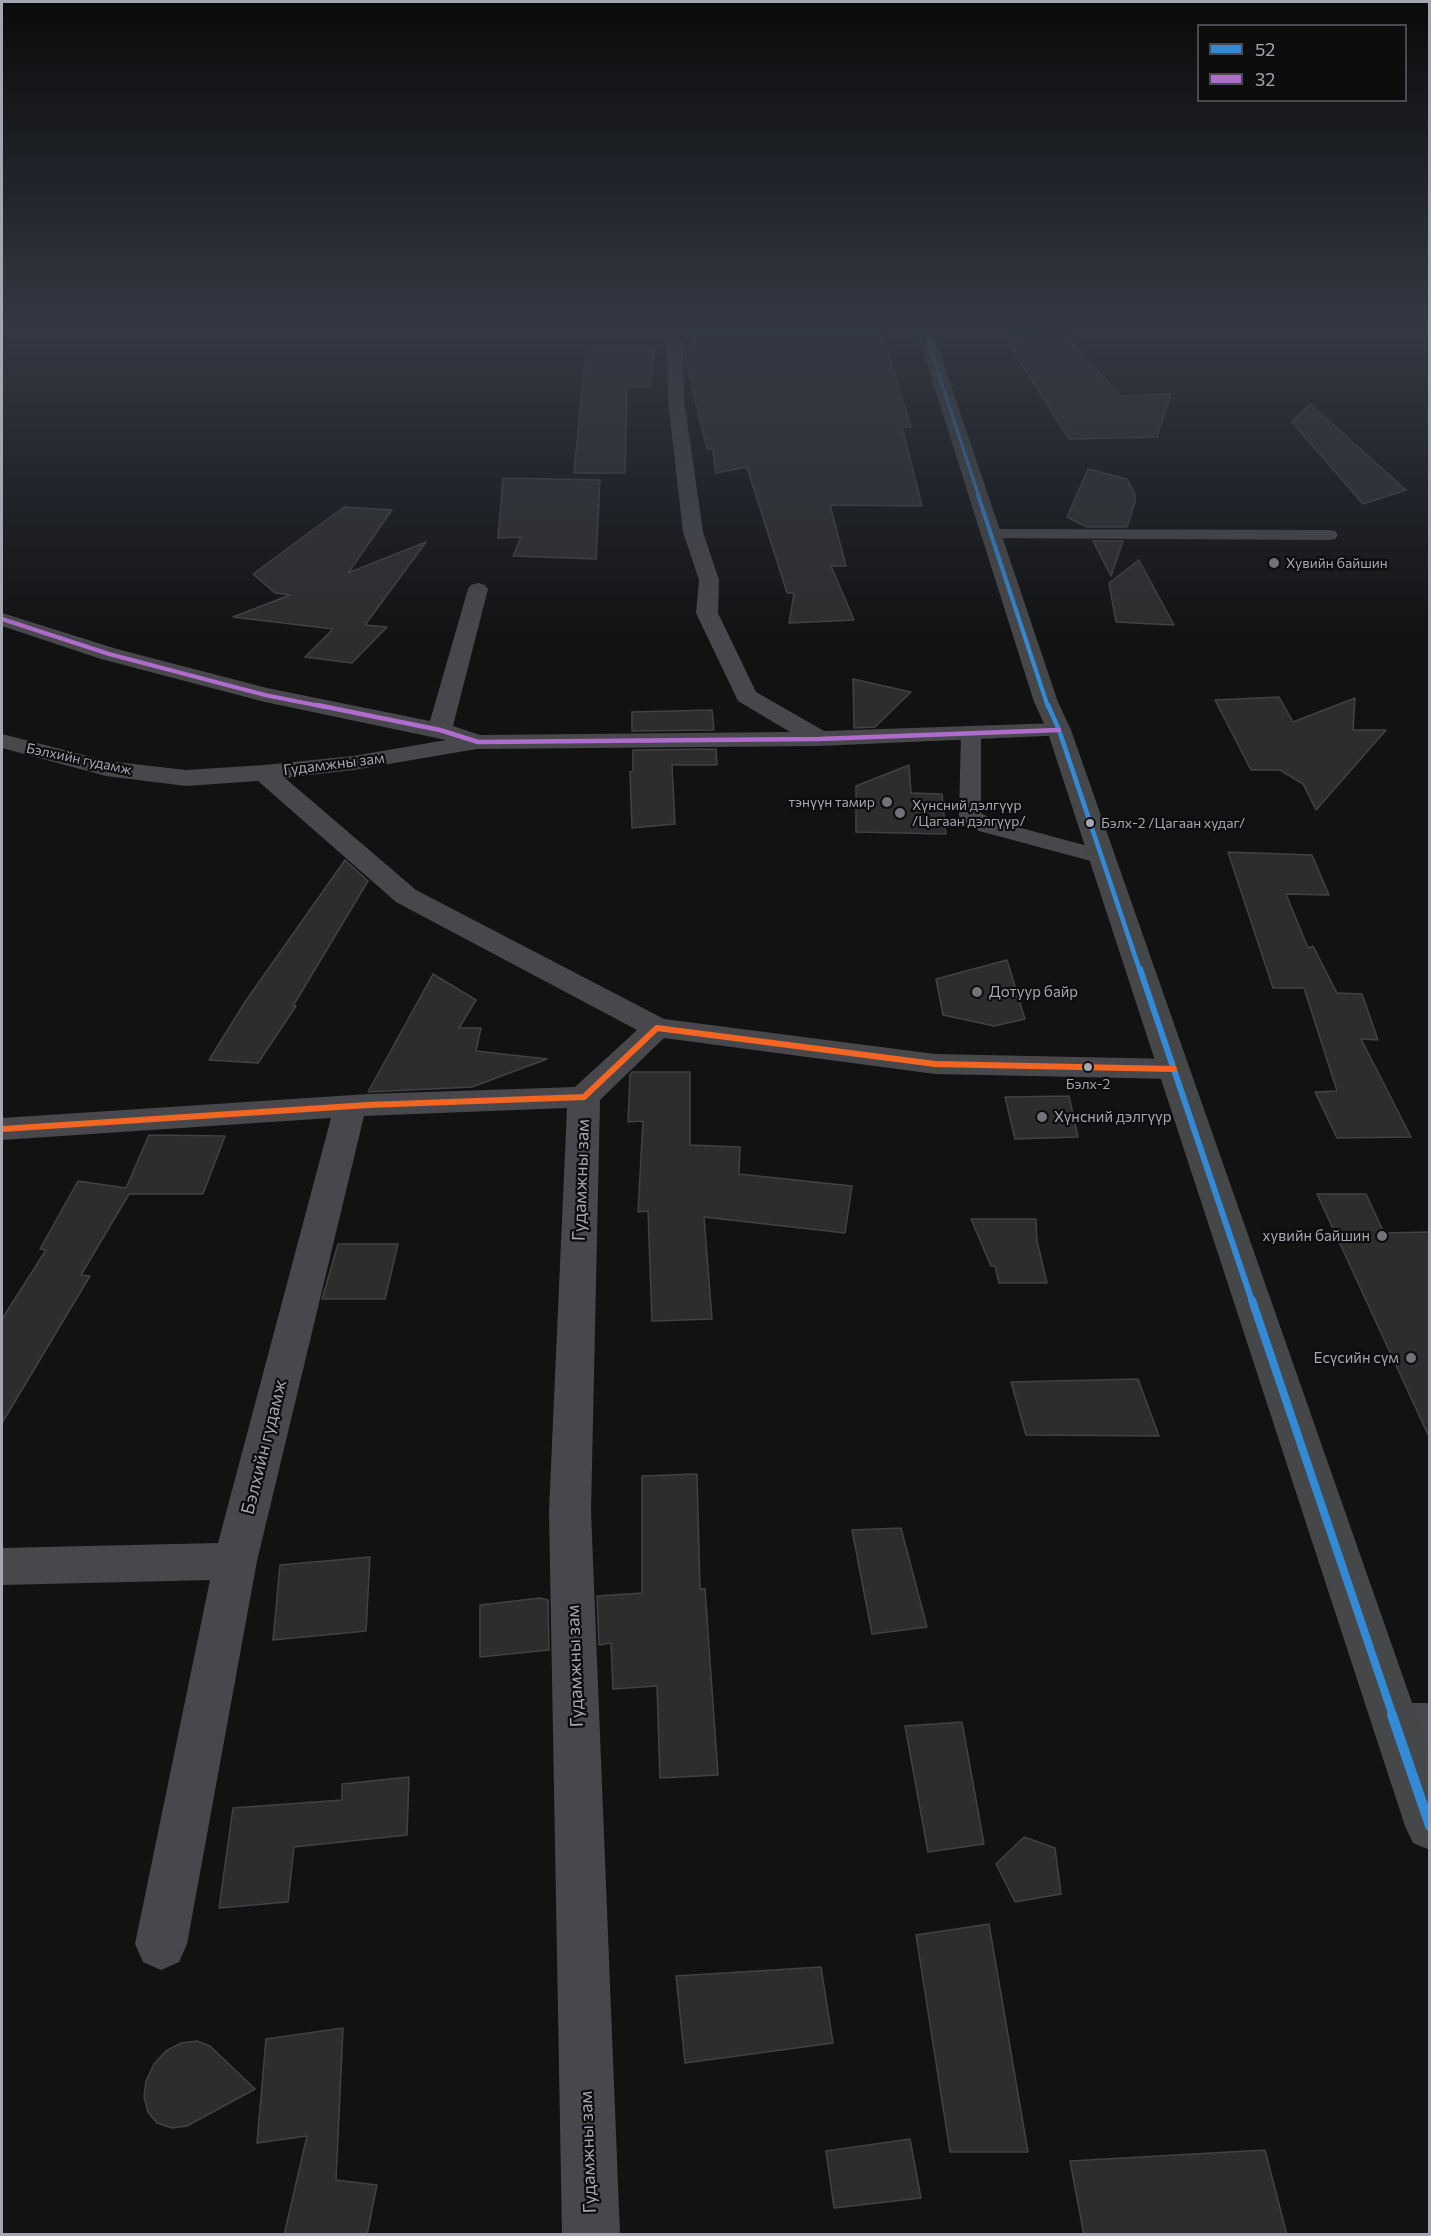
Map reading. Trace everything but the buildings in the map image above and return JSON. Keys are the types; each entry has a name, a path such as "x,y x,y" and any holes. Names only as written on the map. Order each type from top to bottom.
{"main road":[{"path":"958,433 1046,702 1059,730 1174,1069 1412,1725 1430,1826"}],"street":[{"path":"680,433 693,532 709,580 707,613 746,696 819,739"},
{"path":"440,730 478,590"},
{"path":"2,620 109,654 265,695 440,730 478,742 819,739 1059,730"},
{"name":"Бэлхийн гудамж","path":"2,741 106,768 186,778 264,773"},
{"name":"Гудамжны зам","path":"264,773 353,763 478,742"},
{"name":"Гудамжны зам","path":"264,773 406,896 657,1028 935,1064 1174,1069"},
{"name":"Гудамжны зам","path":"2,1129 350,1107 584,1097 657,1028"},
{"name":"Гудамжны зам","path":"584,1097 570,1511 591,2235"},
{"name":"Бэлхийн гудамж","path":"161,1944 235,1561 350,1107"},
{"path":"2,1566 235,1561"}],"lane":[{"path":"991,534 1329,535"},
{"path":"971,733 970,816 987,826 1102,856"}],"transit line":[{"name":"52","path":"958,433 1046,702 1059,730 1430,1826"},
{"name":"32","path":"2,619 109,654 265,695 440,730 478,742 819,739 1059,730"},
{"path":"2,1129 368,1105 584,1097 657,1028 935,1064 1174,1069"}],"place":[{"name":"Хувийн байшин","path":"1274,563"},
{"name":"тэнүүн тамир","path":"887,802"},
{"name":"Хүнсний дэлгүүр /Цагаан дэлгүүр/","path":"900,813"},
{"name":"Бэлх-2 /Цагаан худаг/","path":"1090,823"},
{"name":"Дотуур байр","path":"977,992"},
{"name":"Бэлх-2","path":"1088,1067"},
{"name":"Хүнсний дэлгүүр","path":"1042,1117"},
{"name":"хувийн байшин","path":"1382,1236"},
{"name":"Есүсийн сүм","path":"1411,1358"}]}
